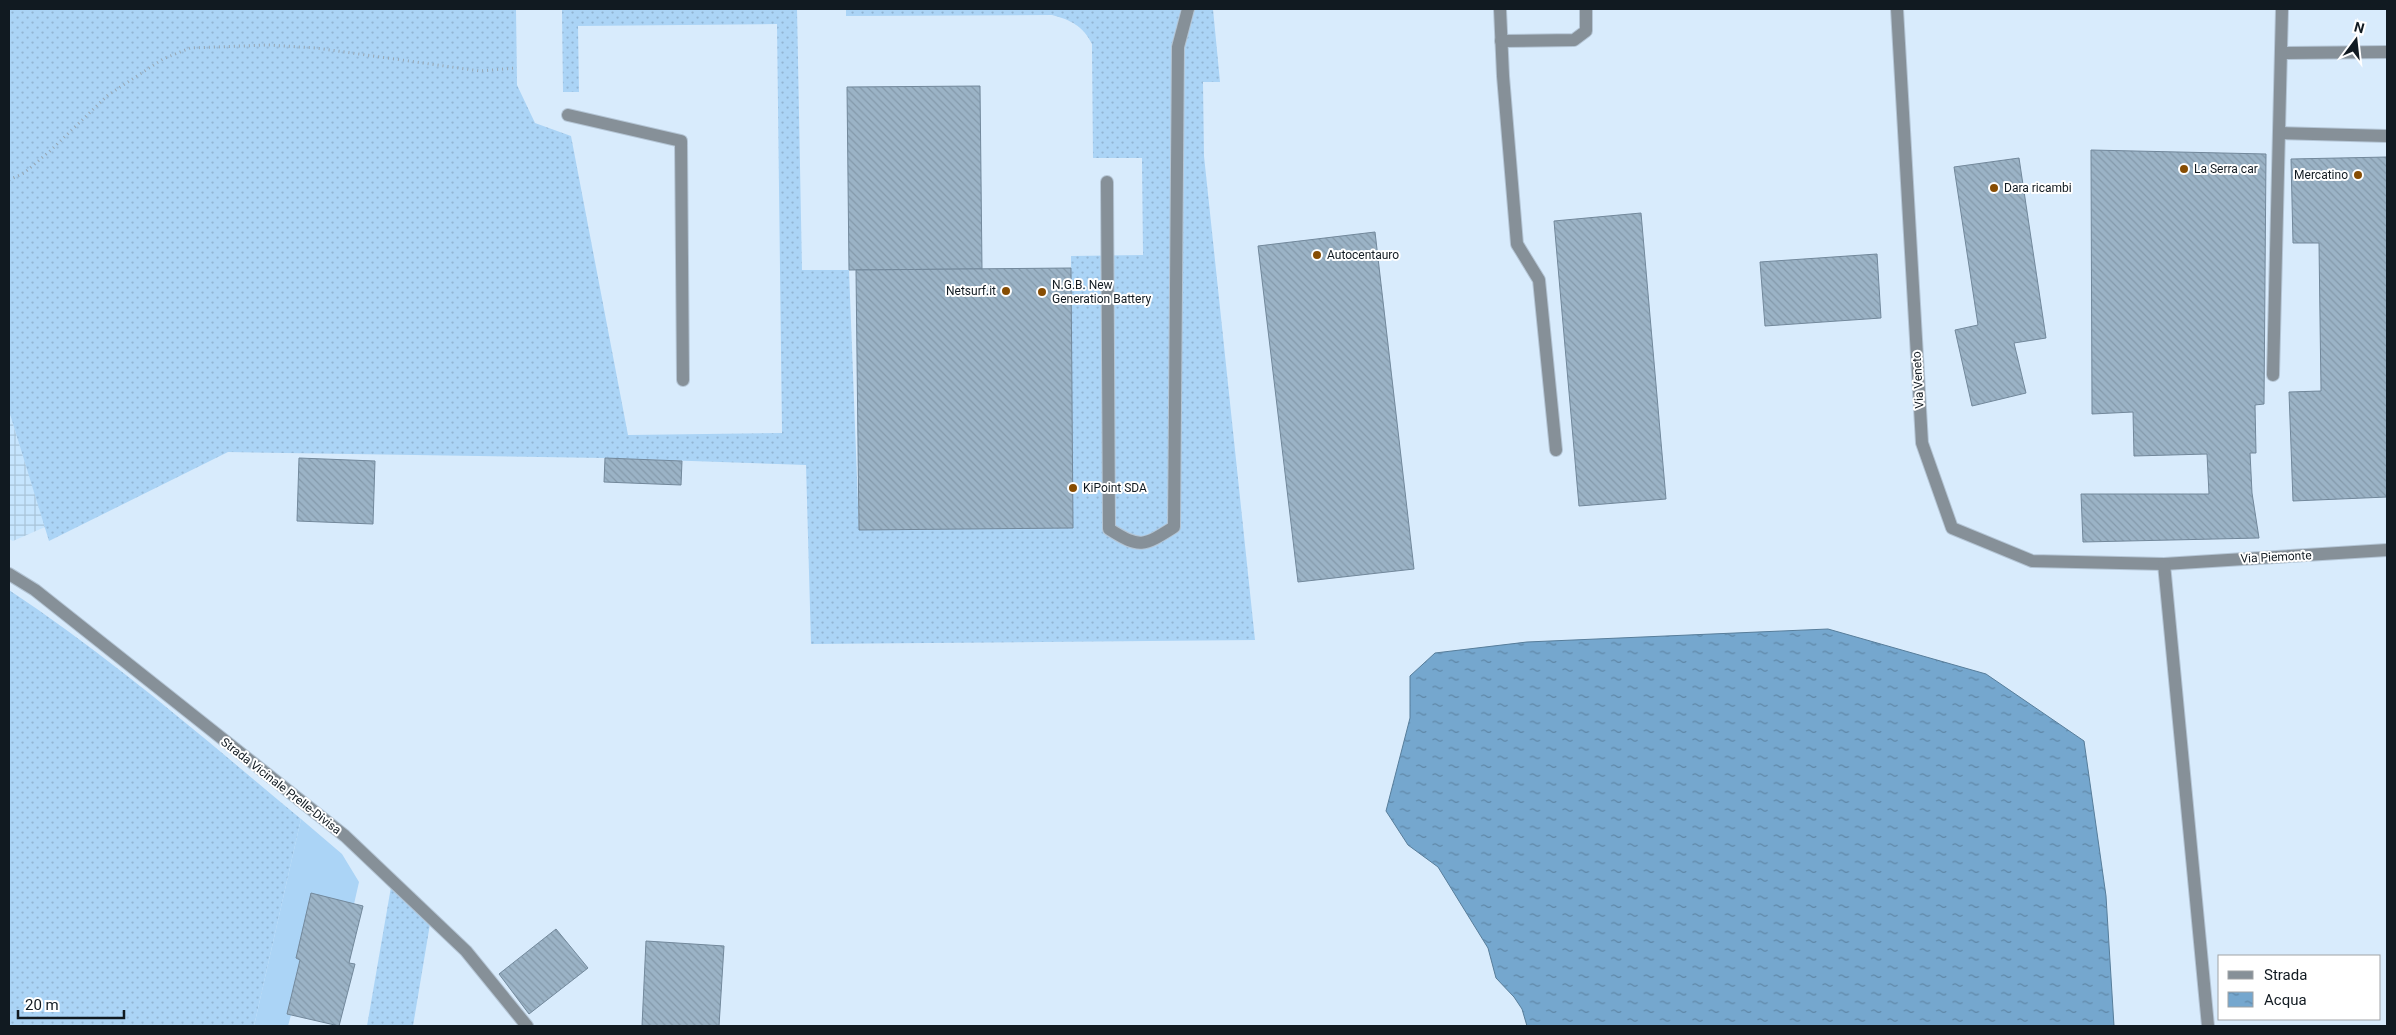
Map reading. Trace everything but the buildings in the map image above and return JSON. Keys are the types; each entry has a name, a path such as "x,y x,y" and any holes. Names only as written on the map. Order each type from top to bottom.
{"street":[{"path":"1107,182 1109,529 1129,542 1148,543 1174,527 1178,47 1188,9"},
{"path":"1500,9 1517,244 1539,280 1556,450"},
{"path":"1501,41 1574,40 1586,31 1586,9"},
{"name":"Via Veneto","path":"1897,9 1922,443 1952,528 2032,561 2164,564"},
{"path":"2273,375 2282,9"},
{"path":"2281,52 2387,52"},
{"path":"568,115 681,140 684,380"},
{"path":"2278,133 2387,136"},
{"name":"Via Piemonte","path":"2164,564 2387,550"},
{"path":"2164,564 2208,1026"},
{"name":"Strada Vicinale Prelle-Divisa","path":"9,574 35,590 345,836 466,952 527,1026"}],"path":[{"path":"9,180 24,173 50,151 108,95 163,59 190,48 277,46 316,48 480,71 516,68"}],"shaded area":[{"path":"9,9 516,9 517,85 535,123 571,136 628,435 782,433 777,24 578,26 579,92 563,92 562,9 797,9 802,270 849,270 859,530 1073,527 1071,256 1143,255 1142,158 1093,158 1092,44 1085,33 1071,22 1052,15 846,16 846,9 1213,9 1220,82 1203,82 1204,156 1255,640 811,644 806,465 605,458 228,452 49,541 9,411"},
{"path":"9,411 45,527 13,541 9,539"},
{"path":"9,590 85,643 122,672 301,819 254,1026 9,1026"},
{"path":"301,819 342,854 359,882 354,904 311,894 296,958 300,960 287,1014 291,1015 288,1026 254,1026"},
{"path":"391,887 430,924 413,1026 367,1026"}],"water":[{"path":"1828,629 1986,674 2084,741 2106,896 2114,1026 1527,1026 1522,1009 1514,997 1496,978 1488,948 1438,867 1408,845 1386,811 1410,718 1410,676 1435,653 1527,642"}],"place":[{"name":"La Serra car","path":"2184,169"},
{"name":"Mercatino","path":"2358,175"},
{"name":"Dara ricambi","path":"1994,188"},
{"name":"Autocentauro","path":"1317,255"},
{"name":"Netsurf.it","path":"1006,291"},
{"name":"N.G.B. New Generation Battery","path":"1042,292"},
{"name":"KiPoint SDA","path":"1073,488"}]}
